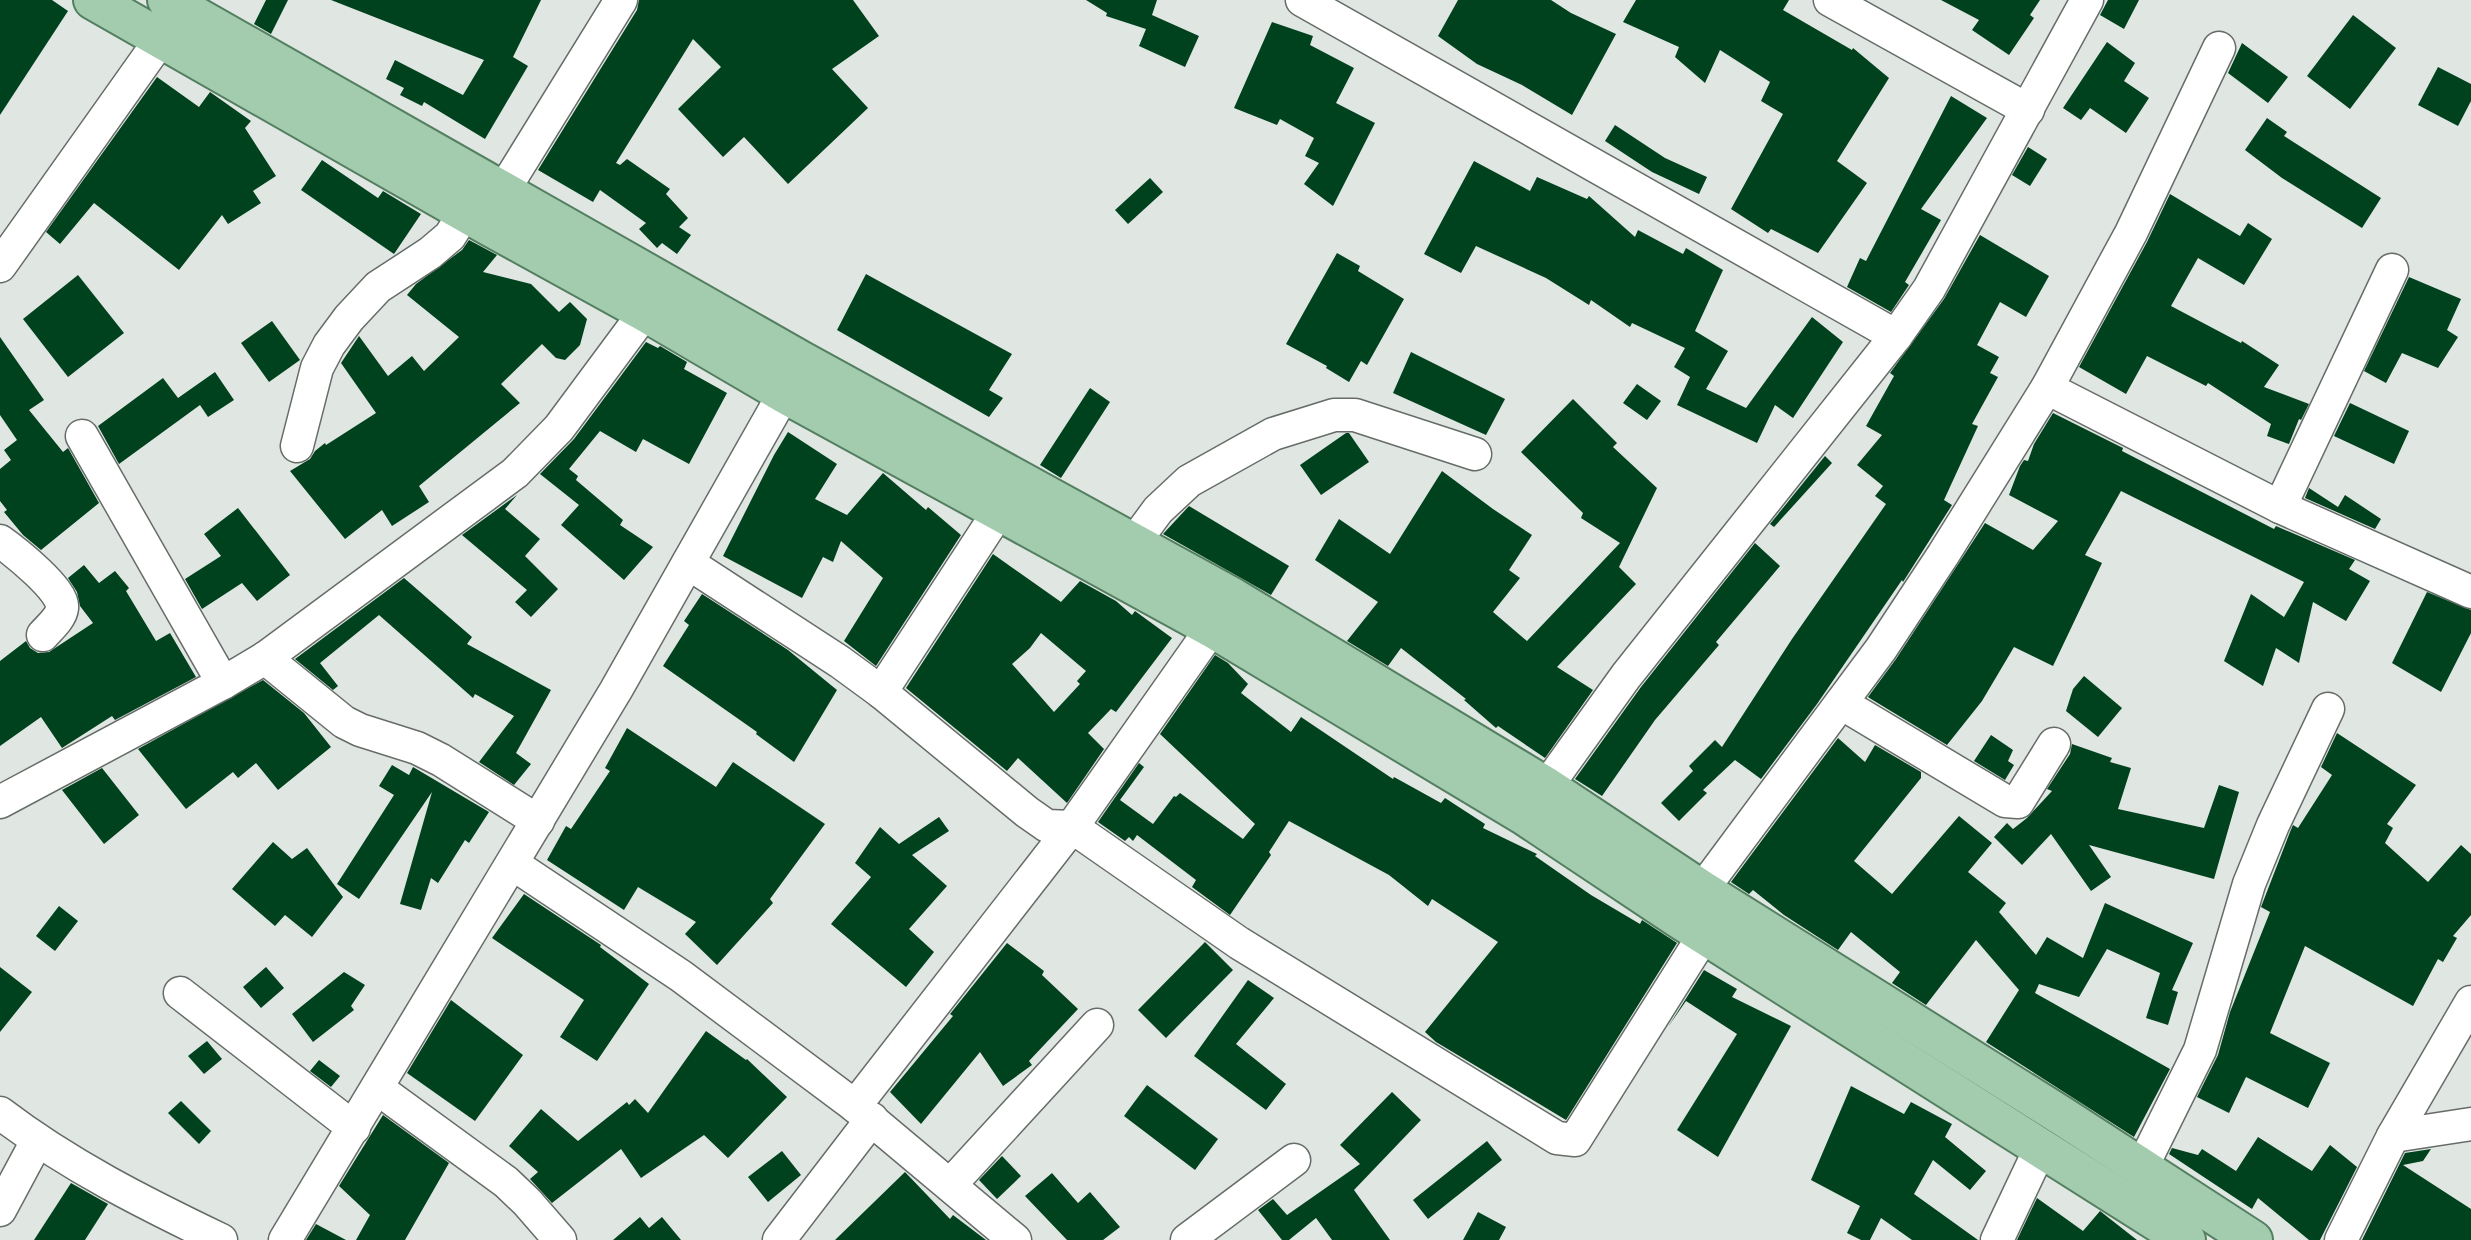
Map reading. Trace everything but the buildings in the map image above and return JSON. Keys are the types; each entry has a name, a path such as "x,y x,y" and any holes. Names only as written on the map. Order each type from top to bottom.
{"main road":[{"path":"93,0 645,312 793,377 1133,544 1232,597 1536,802 1704,935 2186,1240"},
{"path":"189,5 503,191 665,281 793,377 999,511 1702,890 2142,1167 2253,1240"}],"street":[{"path":"503,191 621,0"},
{"path":"1302,0 1896,336"},
{"path":"1830,0 2028,110"},
{"path":"1536,802 1626,676 1896,336 1929,289 2087,0"},
{"path":"0,266 161,39"},
{"path":"1702,890 1881,649 2047,388 2131,233 2219,48"},
{"path":"298,446 317,368 329,345 378,286 430,253 450,236 465,212"},
{"path":"2280,507 2392,270"},
{"path":"0,802 265,658 515,473 559,428 645,312"},
{"path":"285,1240 513,864 793,377"},
{"path":"2047,388 2280,507 2471,592"},
{"path":"1133,544 1158,510 1189,481 1273,434 1334,415 1355,415 1475,454"},
{"path":"82,436 223,682"},
{"path":"881,692 999,511"},
{"path":"0,541 18,554 60,598 63,607 59,616 43,635"},
{"path":"688,563 840,662 881,692 1027,813 1047,826 1072,827 1239,943 1557,1138 1575,1140 1704,935"},
{"path":"779,1240 864,1112 1072,827 1212,628"},
{"path":"265,658 344,722 441,760 538,821"},
{"path":"1841,703 2005,801 2018,802 2054,744"},
{"path":"2142,1167 2200,1050 2249,884 2273,825 2328,709"},
{"path":"513,864 681,976 864,1112 1015,1240"},
{"path":"180,993 354,1128"},
{"path":"2341,1240 2393,1136 2471,1002"},
{"path":"950,1185 1097,1025"},
{"path":"377,1088 506,1182 560,1240"},
{"path":"0,1113 37,1141 141,1201 220,1240"},
{"path":"2393,1136 2471,1124"},
{"path":"0,1210 37,1141"},
{"path":"1997,1240 2041,1147"},
{"path":"1187,1240 1294,1160"}]}
